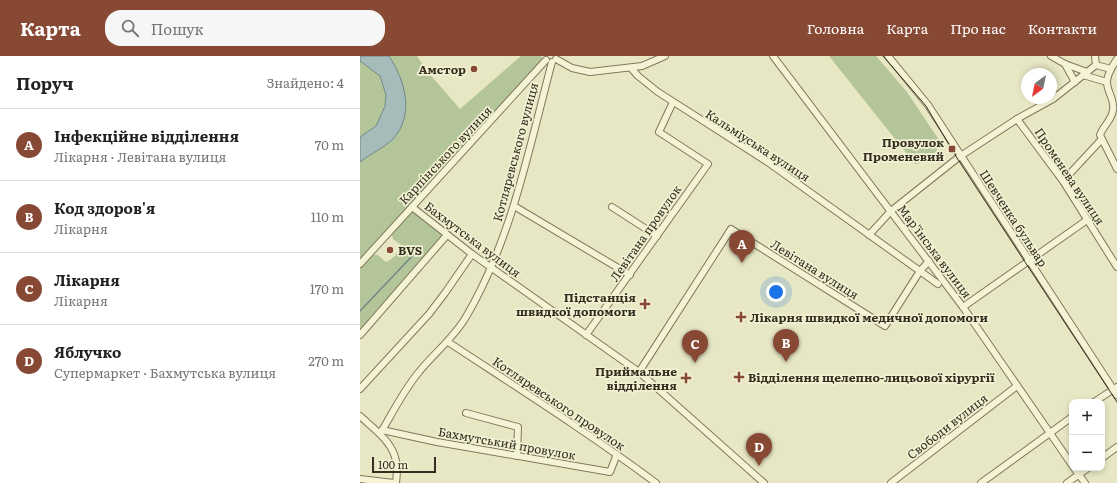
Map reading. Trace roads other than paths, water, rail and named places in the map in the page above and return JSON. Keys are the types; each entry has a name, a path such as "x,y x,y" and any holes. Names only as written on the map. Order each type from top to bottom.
{"street":[{"path":"551,58 572,68 590,72 642,66 665,56"},
{"name":"Мар'їнська вулиця","path":"773,56 963,307 1069,461"},
{"name":"Шевченка бульвар","path":"888,56 928,105 1028,260 1116,390"},
{"path":"1052,56 1085,74 1107,82"},
{"path":"1095,56 1096,66"},
{"name":"Карпінського вулиця","path":"360,264 535,72 551,58"},
{"name":"Котляревського вулиця","path":"381,432 413,380 448,342 466,318 492,267 514,206 551,58"},
{"path":"1117,59 1111,69 1107,82 1113,104 1113,111 1100,135 1101,140 1117,169"},
{"path":"1065,64 1075,82"},
{"path":"869,235 891,211 960,156 1017,118 1053,99 1096,66 1111,69"},
{"name":"Кальміуська вулиця","path":"631,68 638,76 673,102 768,163 938,284"},
{"name":"Котляревського вулиця","path":"535,72 542,72 547,78"},
{"name":"Левітана провулок","path":"586,335 708,164 659,132 673,102"},
{"name":"Променева вулиця","path":"1017,118 1063,181 1117,267"},
{"path":"1063,181 1101,140"},
{"path":"514,206 630,275"},
{"name":"Бахмутська вулиця","path":"412,207 472,254 639,372 764,483"},
{"path":"612,207 657,236"},
{"path":"963,307 1087,220"},
{"name":"Левітана вулиця","path":"639,372 731,229 885,326 920,271 929,261"},
{"path":"360,335 447,235"},
{"path":"360,389 429,314 472,254"},
{"name":"Котляревського провулок","path":"448,342 617,454 656,483"},
{"name":"Свободи вулиця","path":"891,483 1017,386"},
{"path":"1100,399 1116,390"},
{"path":"466,413 518,427 517,456"},
{"path":"360,416 381,432 396,458 397,466 395,483 360,479"},
{"path":"981,483 1049,432 1069,419"},
{"name":"Бахмутський провулок","path":"381,432 610,472 617,454"},
{"path":"1105,456 1117,447"},
{"path":"1076,471 1085,483"},
{"path":"1067,483 1084,471"}],"water":[{"path":"360,56 389,56 395,65 403,86 406,109 400,130 393,139 360,162 360,137 376,126 385,106 386,95 380,76 360,61"}],"waterway":[{"path":"360,311 415,253"}],"tram line":[{"path":"883,56 926,106 957,158 1117,402"}],"place":[{"name":"Амстор","path":"474,69"},
{"name":"Провулок Променевий","path":"952,149"},
{"name":"BVS","path":"390,250"},
{"name":"Інфекційне відділення","path":"742,263"},
{"name":"Підстанція швидкої допомоги","path":"645,304"},
{"name":"Лікарня швидкої медичної допомоги","path":"741,317"},
{"name":"Код здоров'я","path":"786,362"},
{"name":"Лікарня","path":"695,363"},
{"name":"Відділення щелепно-лицьової хірургії","path":"739,377"},
{"name":"Приймальне відділення","path":"686,378"},
{"name":"Яблучко","path":"759,466"}]}
